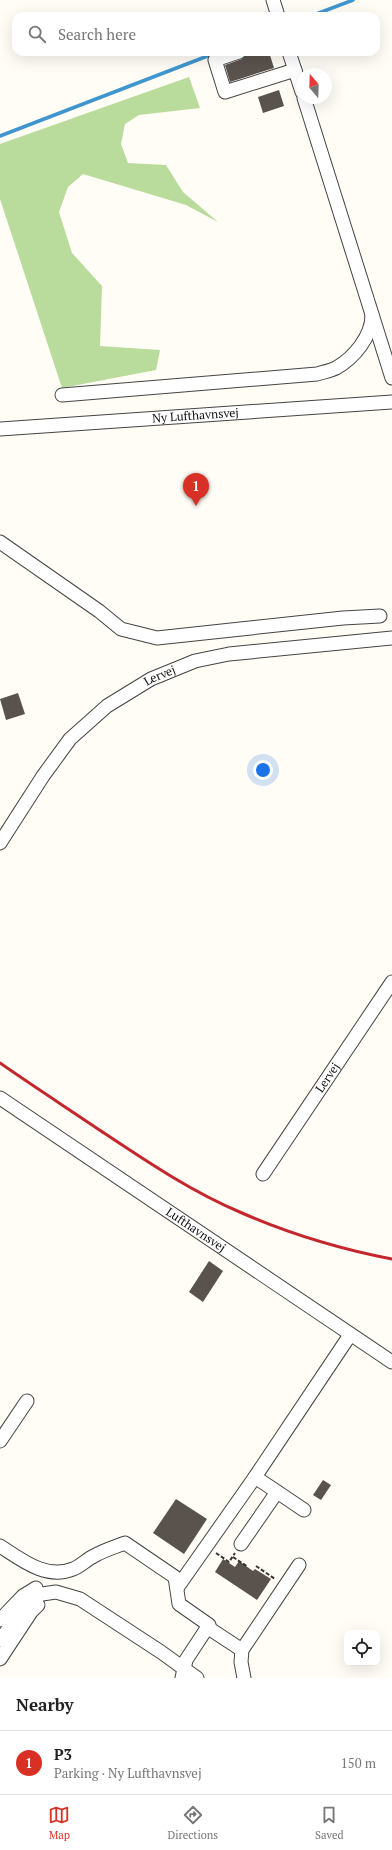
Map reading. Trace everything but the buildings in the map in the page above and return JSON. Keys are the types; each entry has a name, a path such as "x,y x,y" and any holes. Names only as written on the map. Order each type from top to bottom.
{"street":[{"path":"273,0 277,12"},
{"path":"226,56 214,60 225,92 295,70"},
{"path":"290,56 296,73"},
{"path":"306,104 392,378"},
{"path":"62,395 317,374 334,369 348,360 360,346 370,330 372,315"},
{"name":"Ny Lufthavnsvej","path":"0,429 392,402"},
{"path":"0,542 87,602 121,629 157,638 343,618 380,616"},
{"name":"Lervej","path":"0,843 43,776 70,739 107,706 150,678 195,661 229,654 392,638"},
{"name":"Lervej","path":"263,1174 392,982"},
{"name":"Lufthavnsvej","path":"0,1098 392,1362"},
{"path":"177,1588 255,1477 350,1335"},
{"path":"0,1441 27,1401"},
{"path":"255,1477 304,1510"},
{"path":"241,1544 277,1492"},
{"path":"0,1546 31,1566 46,1571 60,1572 74,1569 93,1556 126,1543 175,1578 179,1604 209,1625 208,1627 242,1650"},
{"path":"244,1678 241,1662 242,1650 299,1565"},
{"path":"0,1620 16,1601 29,1591 50,1585 66,1587 92,1598 164,1646 183,1674"},
{"path":"0,1640 30,1601 49,1592 63,1593 88,1604 183,1674"},
{"path":"0,1660 36,1607 49,1600 60,1599 84,1609 183,1674 197,1678"},
{"path":"183,1674 186,1660 208,1627"}],"path":[{"path":"214,1552 229,1562 241,1544"},
{"path":"233,1556 248,1567"},
{"path":"256,1566 264,1573 285,1586"}],"green space":[{"path":"189,77 200,108 139,115 125,124 121,144 128,163 166,165 183,192 218,222 186,205 83,174 68,187 59,212 72,253 102,286 100,346 160,350 156,370 62,388 0,199 0,144"}],"waterway":[{"path":"322,12 353,0"},
{"path":"0,136 208,56"}],"railway":[{"path":"0,1063 152,1165 205,1196 260,1221 297,1234 334,1246 392,1259"}],"place":[{"name":"P3","path":"196,506"}]}
